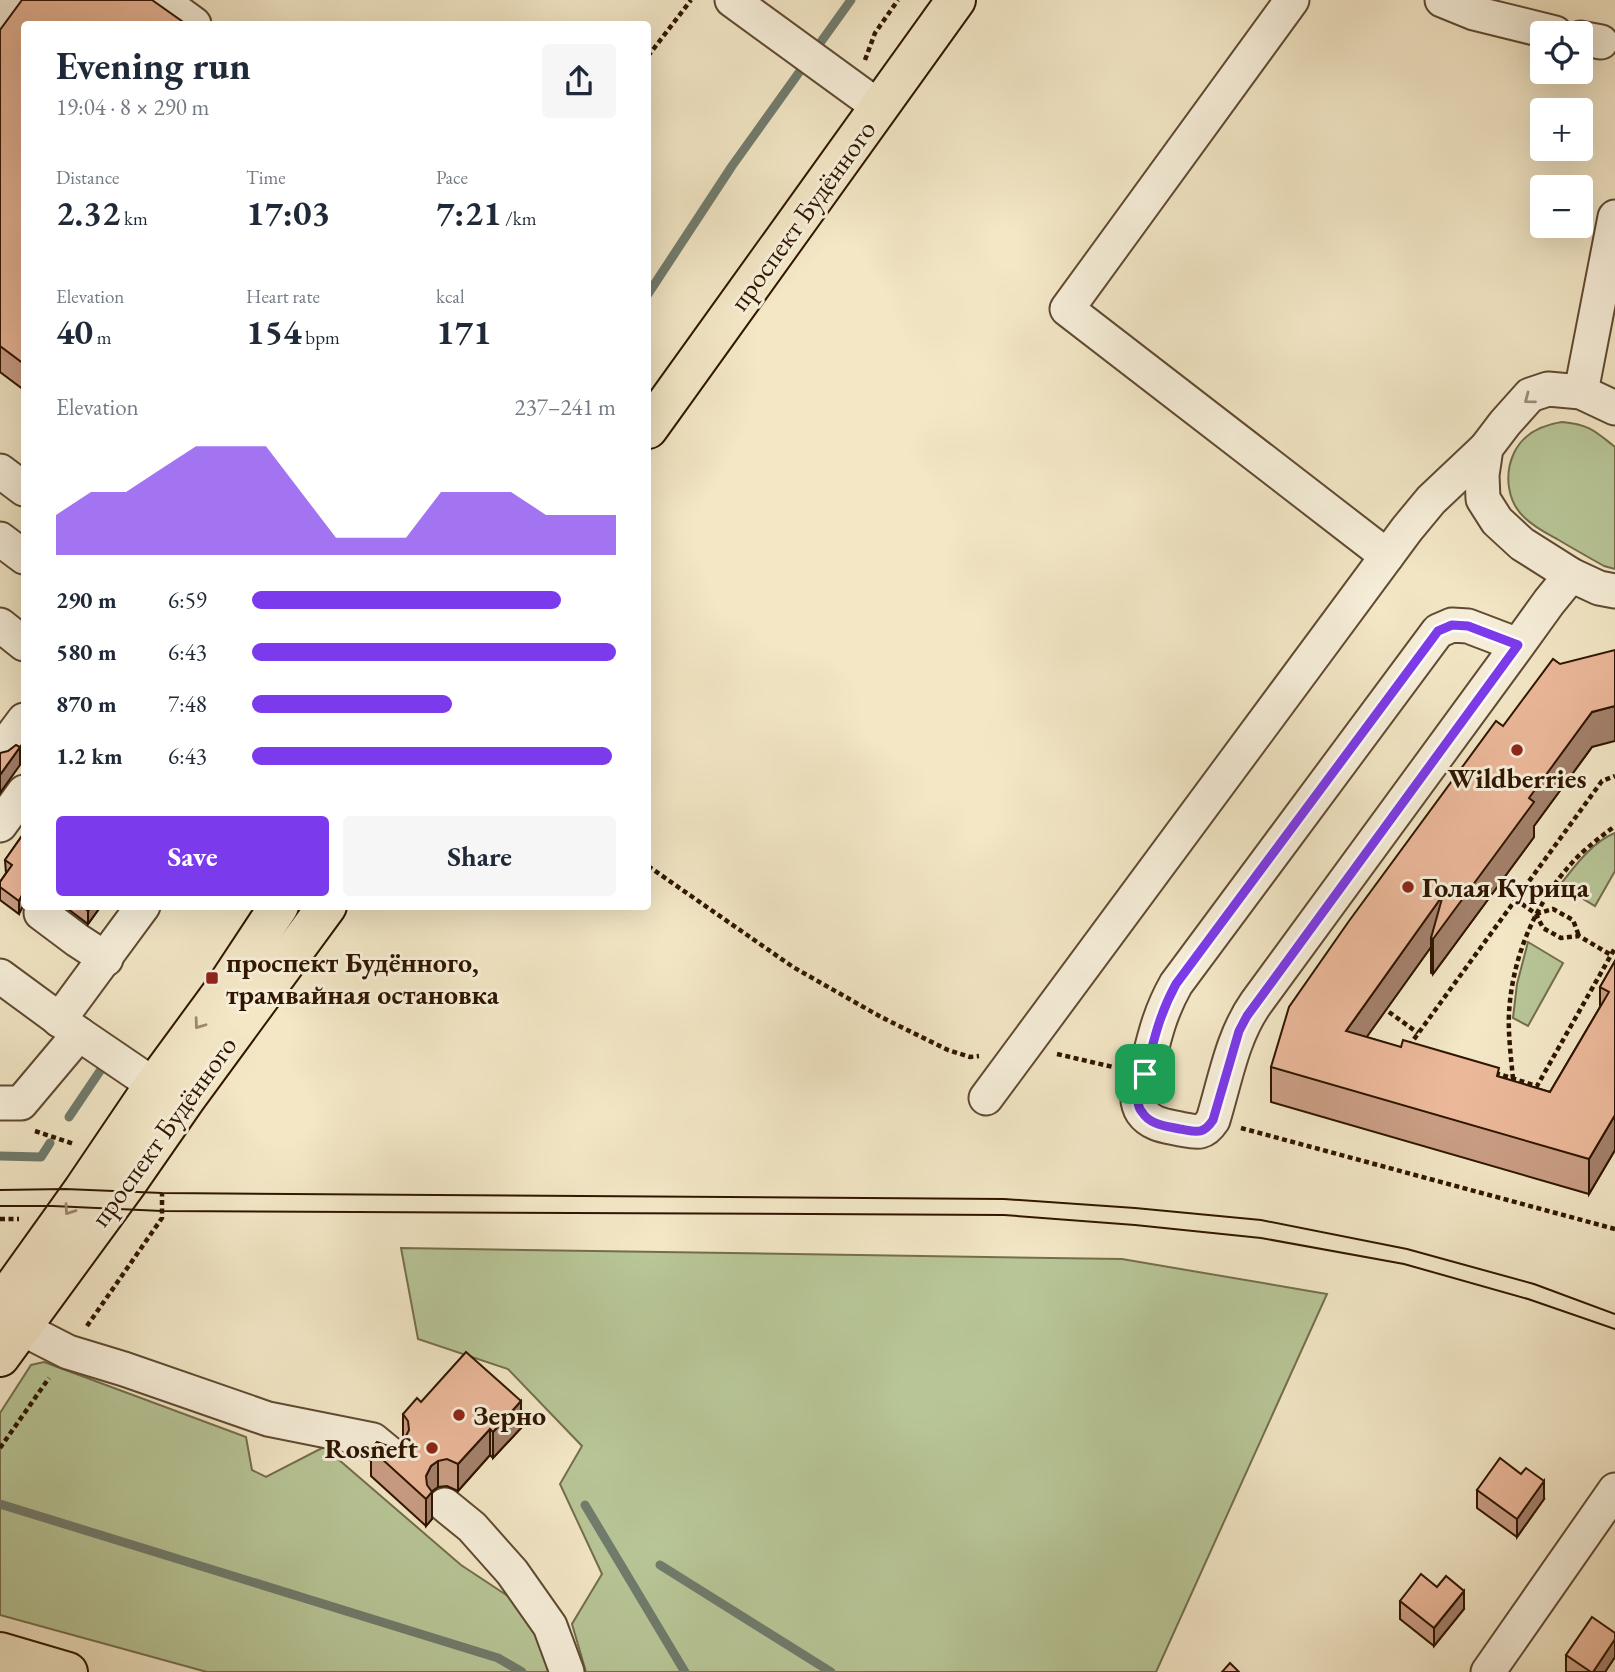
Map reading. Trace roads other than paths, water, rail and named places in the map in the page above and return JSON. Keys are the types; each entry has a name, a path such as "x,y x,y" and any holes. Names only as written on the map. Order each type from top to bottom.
{"main road":[{"name":"проспект Будённого","path":"651,424 867,98 956,0"},
{"name":"проспект Будённого","path":"5,1328 77,1198 154,1085 223,991 276,910"},
{"name":"проспект Будённого","path":"5,1328 128,1182 179,1107 324,910"},
{"path":"0,1652 68,1672"}],"street":[{"path":"0,13 9,0"},
{"path":"161,0 190,21"},
{"path":"732,0 867,98"},
{"path":"1292,0 1067,309 1387,556"},
{"path":"1442,0 1474,13 1530,27"},
{"path":"1581,392 1615,217"},
{"path":"986,1097 1431,500 1486,448 1530,395 1548,389 1581,392 1615,408"},
{"path":"1486,448 1482,475 1483,499 1497,521 1522,544 1571,575 1599,588 1615,591"},
{"path":"0,471 21,487"},
{"path":"0,539 21,555"},
{"path":"1518,645 1468,626 1452,625 1438,631 1176,984 1157,1026 1137,1096 1140,1111 1149,1120 1159,1125 1195,1132 1207,1129 1213,1120 1239,1031 1247,1016 1571,575"},
{"path":"0,625 21,642"},
{"path":"0,752 21,724"},
{"path":"43,910 41,913 77,940 111,952"},
{"path":"69,910 111,952"},
{"path":"0,1103 21,1103 139,910"},
{"path":"0,976 154,1085"},
{"path":"5,1328 268,1419 373,1440 390,1454"},
{"path":"1488,1672 1615,1490"},
{"path":"445,1505 472,1527 512,1572 550,1626 567,1672"}],"waterway":[{"path":"651,289 732,166 851,0"},
{"path":"69,1117 100,1071"},
{"path":"0,1156 41,1157 50,1143"},
{"path":"0,1504 498,1658 522,1672"},
{"path":"585,1505 685,1672"},
{"path":"660,1565 831,1672"}],"tram line":[{"path":"0,1190 1004,1199 1135,1208 1261,1220 1407,1249 1534,1284 1615,1314"},
{"path":"0,1206 162,1211 1004,1215 1261,1238 1404,1264 1528,1299 1615,1329"}],"place":[{"name":"Wildberries","path":"1517,750"},
{"name":"Голая Курица","path":"1408,887"},
{"name":"проспект Будённого, трамвайная остановка","path":"212,978"},
{"name":"Зерно","path":"459,1415"},
{"name":"Rosneft","path":"432,1448"}]}
